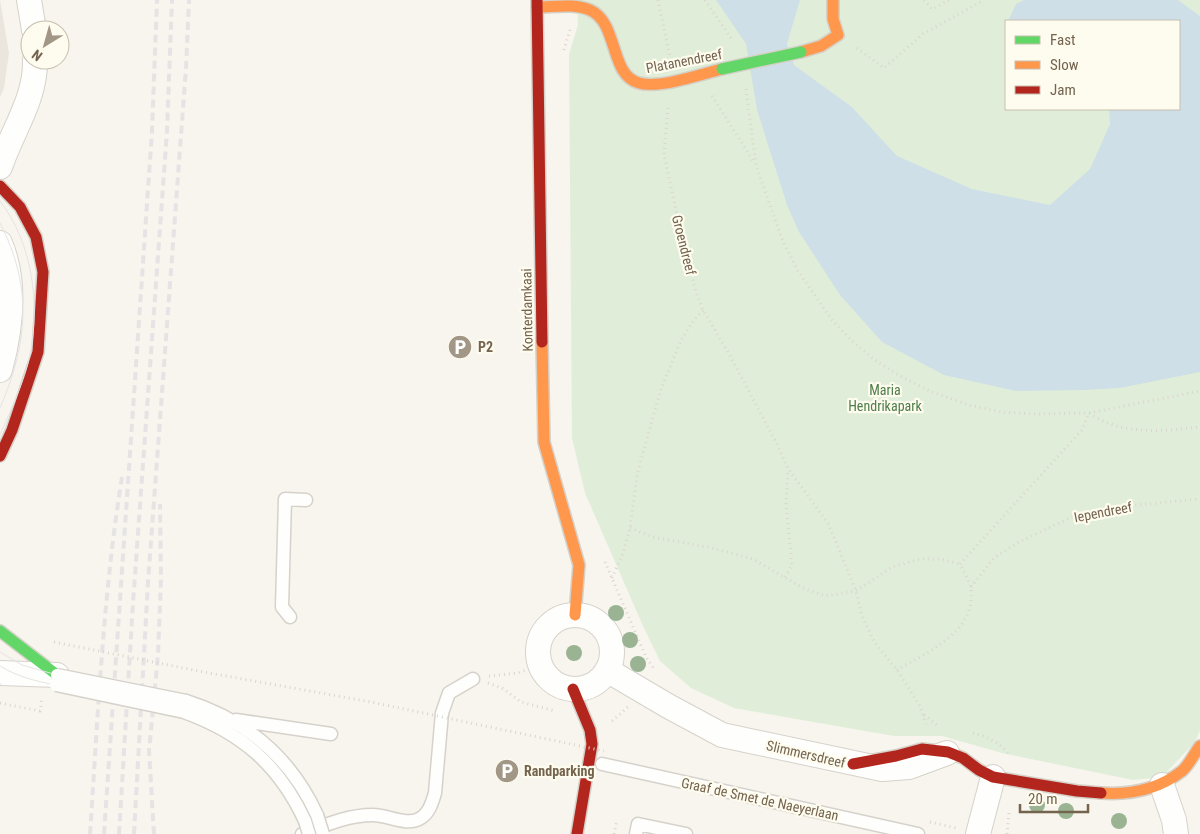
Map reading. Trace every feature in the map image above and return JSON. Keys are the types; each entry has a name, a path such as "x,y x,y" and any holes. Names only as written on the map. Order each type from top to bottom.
{"street":[{"path":"30,0 33,20"},
{"path":"833,0 832,19 838,34"},
{"name":"Platanendreef","path":"537,4 574,6 591,10 601,17 620,66 629,77 640,85 657,84 801,52 821,46 838,34"},
{"name":"Konterdamkaai","path":"537,4 544,442 579,564 575,615"},
{"path":"0,167 6,149 25,111 35,70"},
{"path":"0,186 20,207 36,237 43,272 38,352 12,430 0,456"},
{"path":"0,243 6,258 11,300 8,340 0,370"},
{"path":"575,615 596,621 607,634 612,649 611,660 607,670 596,682 581,689 559,686 548,677 540,665 538,651 541,637 549,626 561,618 575,615"},
{"path":"2,633 56,680"},
{"name":"Slimmersdreef","path":"607,670 722,735 882,770 909,767 948,752"},
{"path":"1,679 56,680"},
{"path":"573,689 577,703 592,734 578,833"},
{"path":"948,752 963,758 979,770 993,777 1092,793 1128,794 1162,785 1185,767 1200,746"},
{"path":"978,834 993,777"},
{"path":"1162,785 1174,820 1176,834"}],"lane":[{"path":"290,617 282,607 285,498 306,500"},
{"path":"302,834 333,822 356,817 374,815 408,821 419,819 426,813 432,804 435,793 442,713 446,701 449,693 473,679"},
{"path":"56,680 184,712 331,734"},
{"path":"56,680 186,702 204,707 230,719 272,750 288,767 309,798 323,834"},
{"path":"184,712 203,719 235,737 253,750 275,772 296,802 309,834"},
{"name":"Graaf de Smet de Naeyerlaan","path":"603,758 918,834"},
{"path":"637,829 686,834"}],"path":[{"name":"Groendreef","path":"658,0 670,54 671,98 666,114 664,154 681,234 696,292 703,310 728,352 777,444 788,469"},
{"path":"705,0 737,47"},
{"path":"924,0 932,10 950,0"},
{"path":"838,34 884,68 923,34 984,0"},
{"path":"563,52 571,26 574,6"},
{"path":"699,74 756,165"},
{"path":"745,83 756,165 781,237 798,271 832,320 852,341 875,360 900,376 932,392 969,405 1002,412 1036,414 1089,413 1200,391"},
{"path":"612,578 623,553 630,528 637,475 660,392 681,340 703,310"},
{"path":"1089,413 1101,422 1146,431 1200,427"},
{"path":"960,564 1082,430 1089,413"},
{"path":"785,577 792,565 786,505 788,469"},
{"path":"788,469 828,523 856,591 862,616 875,644 897,670 920,706 923,715 942,729"},
{"name":"Iependreef","path":"971,587 994,558 1019,542 1072,517 1106,508 1200,499"},
{"path":"630,528 653,537 712,548 753,559 802,588 825,596 856,591 892,567 920,558 941,559 960,564 971,587 971,605 966,619 951,638 897,670"},
{"path":"604,560 646,657 653,669 661,674"},
{"path":"54,642 198,671 371,702 603,758"},
{"path":"473,679 518,673 540,665"},
{"path":"473,679 502,688 521,702 561,713"},
{"path":"614,834 617,820"}],"shaded area":[{"path":"0,0 9,53 4,88 0,97"},
{"path":"716,0 800,0 787,44 794,65 852,107 897,156 972,189 1050,205 1090,169 1110,124 1109,110 1180,110 1180,20 1008,20 1016,4 1024,0 1178,0 1200,16 1200,372 1120,388 1016,391 944,375 882,342 840,295 799,232 787,205 757,110 746,44"}],"green space":[{"name":"Maria Hendrikapark","path":"577,0 1200,0 1200,731 1194,743 1162,777 1133,780 1002,753 942,736 894,736 734,708 691,688 660,661 585,493 572,438 569,54 578,25"}],"tram line":[{"path":"0,201 11,218 27,255 34,295 33,336 30,355 17,396 0,435"},
{"path":"0,223 11,247 18,270 23,315 16,361 0,408"},
{"path":"0,652 22,665 57,675"},
{"path":"0,666 27,678 56,685"}],"railway":[{"path":"104,834 152,131 157,0"},
{"path":"119,834 133,603 167,131 172,0"},
{"path":"134,834 148,582 186,68 189,0"},
{"path":"90,834 106,610 115,521 122,477"},
{"path":"154,834 149,751 158,655 161,579 160,504"}],"traffic: fast":[{"path":"722,69 801,52"},
{"path":"0,631 57,675"}],"traffic: slow":[{"path":"801,52 821,46 838,35 833,19 833,0"},
{"path":"537,7 564,6 590,10 606,26 623,70 629,78 639,83 669,83 722,69"},
{"path":"542,342 544,442 579,565 575,615"},
{"path":"1101,793 1133,792 1164,782 1185,769 1200,746"}],"traffic: jam":[{"path":"537,0 542,342"},
{"path":"0,186 20,207 36,237 43,272 38,352 12,430 0,456"},
{"path":"573,689 590,730 592,744 577,834"},
{"path":"853,764 922,749 948,752 963,758 979,770 993,777 1077,791 1101,793"}],"place":[{"name":"P2","path":"460,347"},
{"name":"Randparking","path":"507,771"}]}
